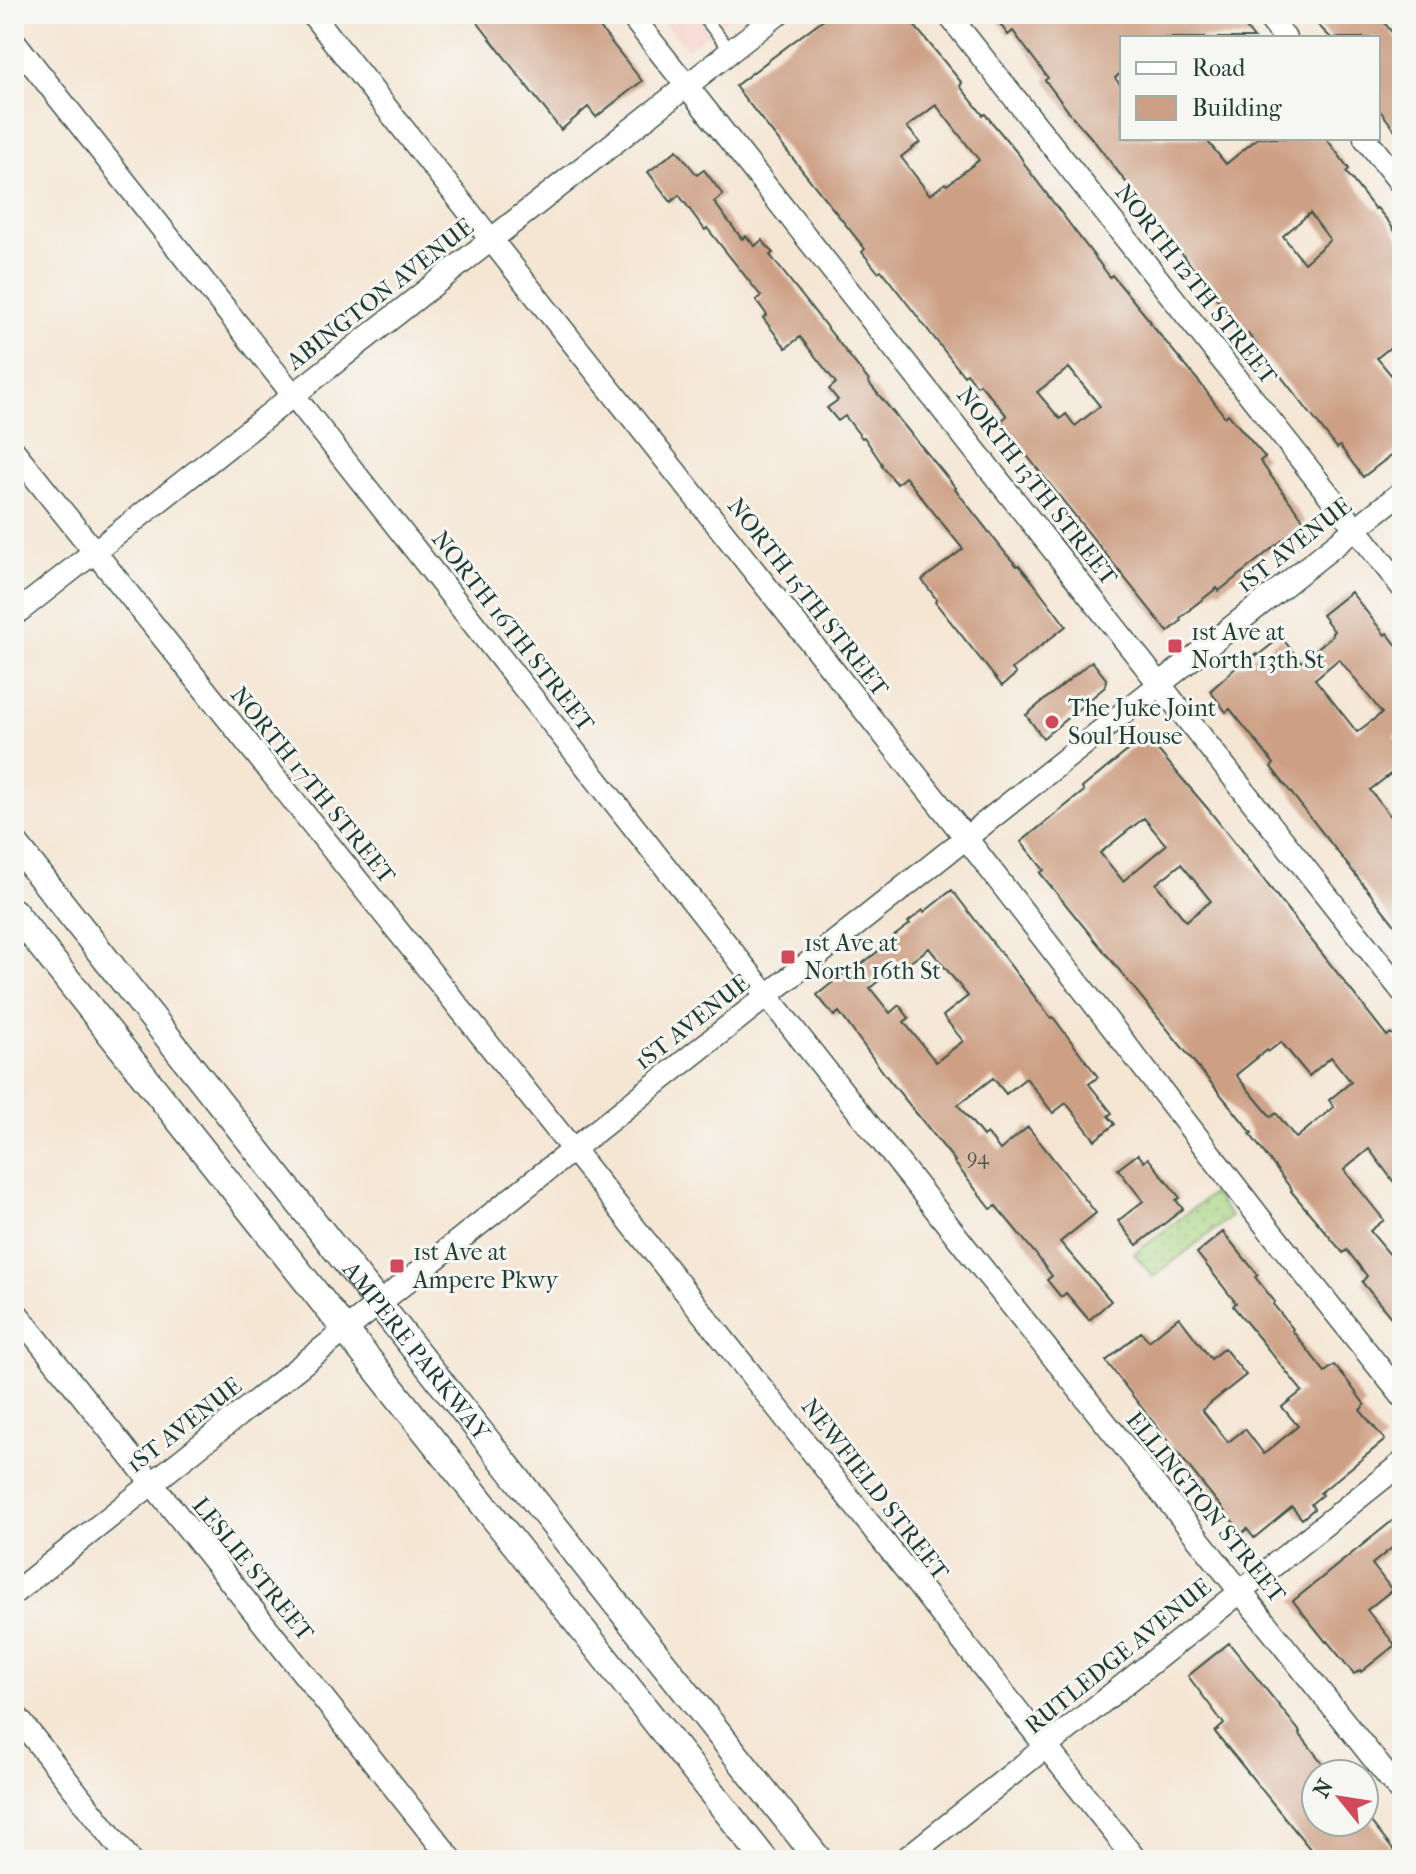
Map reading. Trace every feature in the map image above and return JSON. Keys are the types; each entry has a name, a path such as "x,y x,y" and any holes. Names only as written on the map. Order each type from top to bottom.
{"street":[{"name":"NORTH 15TH STREET","path":"312,14 966,838 1259,1217 1402,1396"},
{"name":"NORTH 13TH STREET","path":"630,14 1402,991"},
{"name":"ABINGTON AVENUE","path":"14,615 778,14"},
{"name":"NORTH 12TH STREET","path":"948,14 1402,587"},
{"path":"1266,14 1283,36"},
{"name":"NORTH 16TH STREET","path":"14,41 970,1253"},
{"path":"1367,140 1402,185"},
{"name":"NORTH 17TH STREET","path":"14,451 573,1150"},
{"name":"1ST AVENUE","path":"14,1593 1402,492"},
{"name":"AMPERE PARKWAY","path":"14,843 819,1860"},
{"name":"AMPERE PARKWAY","path":"14,912 765,1860"},
{"name":"NEWFIELD STREET","path":"573,1150 1136,1860"},
{"name":"ELLINGTON STREET","path":"970,1253 1399,1785"},
{"name":"LESLIE STREET","path":"14,1310 452,1860"},
{"name":"RUTLEDGE AVENUE","path":"904,1860 1402,1463"},
{"path":"14,1713 130,1860"}],"lane":[{"path":"701,14 731,51"}],"shaded area":[{"path":"657,14 733,14 687,50"}],"green space":[{"path":"1213,1193 1231,1217 1153,1277 1134,1254"}],"building":[{"path":"471,14 589,14 642,81 596,117 588,107 561,130"},
{"path":"830,14 905,14 962,83 960,86 983,115 1020,156 1110,277 1112,275 1151,322 1225,417 1228,414 1265,457 1260,461 1305,522 1219,591 1217,588 1190,609 1168,632 1004,427 1001,421 1007,416 980,384 977,386 967,373 964,376 881,270 878,272 862,252 865,249 735,86","holes":["936,105 979,160 930,195 901,157 920,142 907,127","1069,368 1100,406 1075,426 1066,414 1060,419 1037,392"]},
{"path":"993,14 1235,14 1252,36 1120,36 1120,74 1115,78 1120,84 1120,140 1207,140 1226,164 1256,140 1327,140 1349,169 1346,172 1402,242 1402,338 1377,358 1402,388 1402,447 1363,477 1248,334 1246,336 1072,116 1013,31 1008,35","holes":["1310,213 1330,240 1304,263 1283,236"]},
{"path":"1312,14 1378,14 1402,46 1402,139 1380,111 1380,36 1329,36"},
{"path":"677,150 697,175 704,170 723,195 714,202 742,239 746,236 755,246 762,240 773,253 770,255 868,382 1066,626 1012,669 1016,674 1002,686 935,602 937,600 922,580 963,549 906,478 897,484 845,416 838,421 827,408 838,400 829,389 836,383 800,337 786,348 763,318 767,315 756,300 761,296 679,195 671,202 648,172"},
{"path":"1351,592 1402,652 1402,729 1394,736 1402,746 1402,765 1370,790 1402,831 1402,934 1271,767 1274,764 1230,709 1226,712 1210,691 1240,664 1257,656 1281,637 1301,662 1333,635 1334,631 1322,615","holes":["1339,659 1382,713 1357,732 1315,679"]},
{"path":"1092,661 1106,679 1105,687 1043,738 1026,715"},
{"path":"1146,736 1208,809 1387,1036 1391,1033 1402,1047 1402,1193 1369,1149 1344,1170 1384,1220 1370,1231 1402,1269 1402,1331 1362,1282 1367,1276 1347,1250 1343,1253 1291,1191 1252,1133 1040,873 1044,870 1021,842 1084,791 1082,788","holes":["1144,818 1166,845 1123,881 1100,853","1181,864 1211,901 1186,921 1156,884","1281,1042 1309,1076 1331,1057 1351,1082 1329,1100 1334,1107 1296,1138 1276,1113 1271,1117 1236,1075"]},
{"path":"952,890 1098,1077 1089,1084 1112,1113 1108,1116 1115,1124 1095,1140 1066,1103 1053,1113 1026,1078 1006,1094 993,1078 958,1105 983,1136 987,1133 1000,1150 1028,1127 1096,1213 1060,1242 1111,1301 1089,1320 1066,1293 1061,1297 1047,1280 1052,1276 1035,1253 996,1206 991,1209 839,1012 834,1016 817,995 890,942 910,924 908,922","holes":["929,948 968,996 943,1016 963,1041 936,1062 904,1022 909,1018 899,1005 890,1013 870,988 904,960 908,964"]},
{"path":"1138,1154 1144,1162 1148,1158 1180,1198 1176,1200 1183,1209 1137,1245 1118,1221 1143,1201 1118,1169"},
{"path":"1223,1232 1258,1275 1255,1277 1275,1302 1273,1304 1325,1372 1334,1365 1346,1379 1365,1405 1360,1410 1385,1440 1320,1493 1322,1495 1311,1504 1314,1509 1302,1519 1292,1507 1254,1538 1247,1529 1242,1533 1106,1361 1141,1332 1149,1341 1179,1317 1211,1359 1224,1348 1246,1375 1202,1410 1228,1442 1245,1429 1264,1454 1298,1426 1282,1407 1302,1391 1233,1306 1236,1303 1197,1253"},
{"path":"1402,1513 1402,1540 1372,1564 1392,1590 1367,1610 1395,1645 1361,1672 1354,1674 1293,1601"},
{"path":"1229,1643 1319,1758 1300,1758 1300,1837 1215,1732 1224,1724 1188,1676"},
{"path":"1380,1833 1401,1860 1319,1860 1301,1838 1380,1838"}],"place":[{"name":"1st Ave at North 13th St","path":"1175,646"},
{"name":"The Juke Joint Soul House","path":"1052,722"},
{"name":"1st Ave at North 16th St","path":"788,957"},
{"name":"1st Ave at Ampere Pkwy","path":"397,1266"}]}
